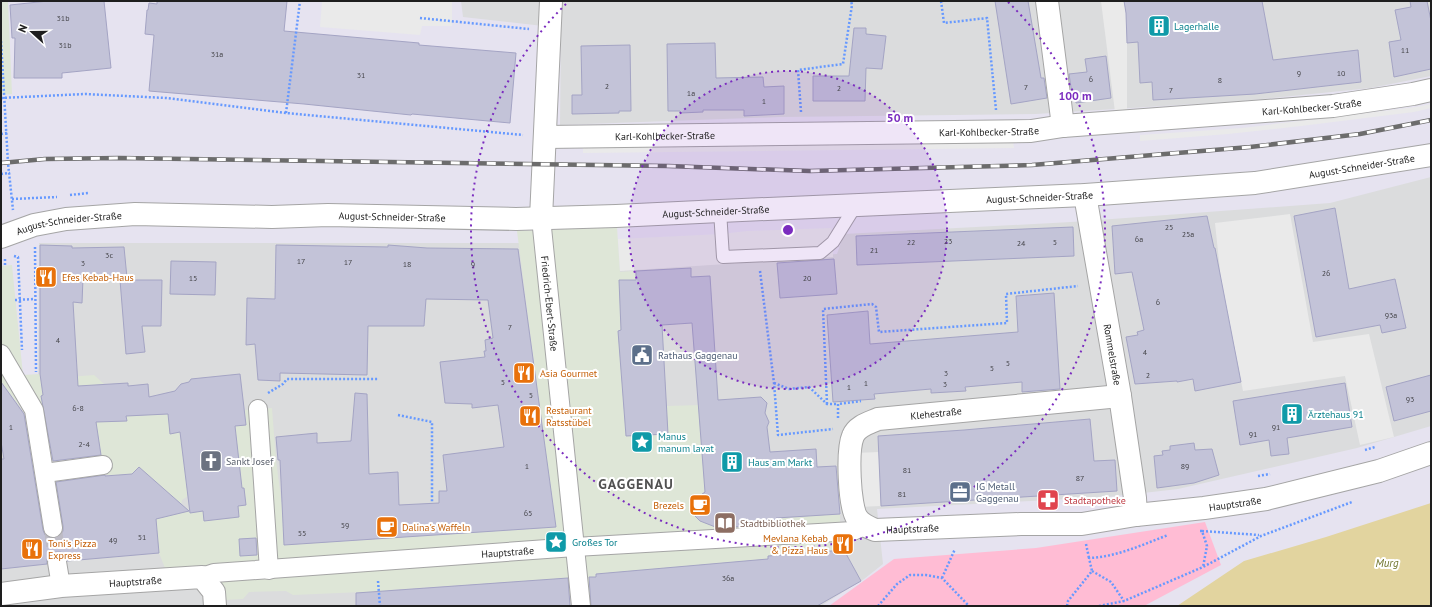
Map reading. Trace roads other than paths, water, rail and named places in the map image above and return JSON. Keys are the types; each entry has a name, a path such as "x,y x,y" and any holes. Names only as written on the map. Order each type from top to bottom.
{"street":[{"name":"Friedrich-Ebert-Straße","path":"551,1 542,218 581,606"},
{"path":"1047,1 1063,126"},
{"name":"Karl-Kohlbecker-Straße","path":"545,137 1032,131 1063,126 1333,106 1431,90"},
{"name":"August-Schneider-Straße","path":"1,237 34,225 66,219 135,214 542,218 1085,195 1255,183 1431,154"},
{"name":"Rommelstraße","path":"1085,195 1120,396 1136,498 1136,515"},
{"path":"1,354 34,410 53,528"},
{"name":"Klehestraße","path":"864,526 856,517 852,504 849,455 853,435 863,425 878,419 1120,396"},
{"path":"258,404 253,427 260,433 269,570"},
{"name":"Hauptstraße","path":"1,594 61,586 202,577 214,573 575,547 853,531 864,526 875,530 1022,524 1082,524 1136,515 1204,508 1266,499 1380,472 1431,453"},
{"path":"45,472 103,465"},
{"path":"57,562 61,586"},
{"path":"202,577 214,592 215,606"}],"lane":[{"path":"720,211 722,257 758,256 820,253 833,242 856,205"}],"water":[{"name":"Murg","path":"1431,503 1431,606 1177,606 1244,561 1326,537"}],"tunnel":[{"path":"53,528 57,562"}],"railway":[{"path":"1,163 45,159 119,158 668,166 810,171 1032,165 1250,147 1360,134 1431,120"}],"place":[{"name":"Lagerhalle","path":"1159,26"},
{"name":"Efes Kebab-Haus","path":"46,277"},
{"name":"Rathaus Gaggenau","path":"642,355"},
{"name":"Asia Gourmet","path":"524,373"},
{"name":"Ärztehaus 91","path":"1292,414"},
{"name":"Restaurant Ratsstübel","path":"530,416"},
{"name":"Manus manum lavat","path":"642,442"},
{"name":"Sankt Josef","path":"211,461"},
{"name":"Haus am Markt","path":"732,462"},
{"name":"IG Metall Gaggenau","path":"960,492"},
{"name":"Stadtapotheke","path":"1048,500"},
{"name":"Brezels","path":"700,505"},
{"name":"Stadtbibliothek","path":"725,523"},
{"name":"Dalina's Waffeln","path":"387,527"},
{"name":"Großes Tor","path":"556,542"},
{"name":"Mevlana Kebab & Pizza Haus","path":"843,544"},
{"name":"Toni's Pizza Express","path":"32,549"}],"district":[{"name":"GAGGENAU","path":"636,484"}]}
